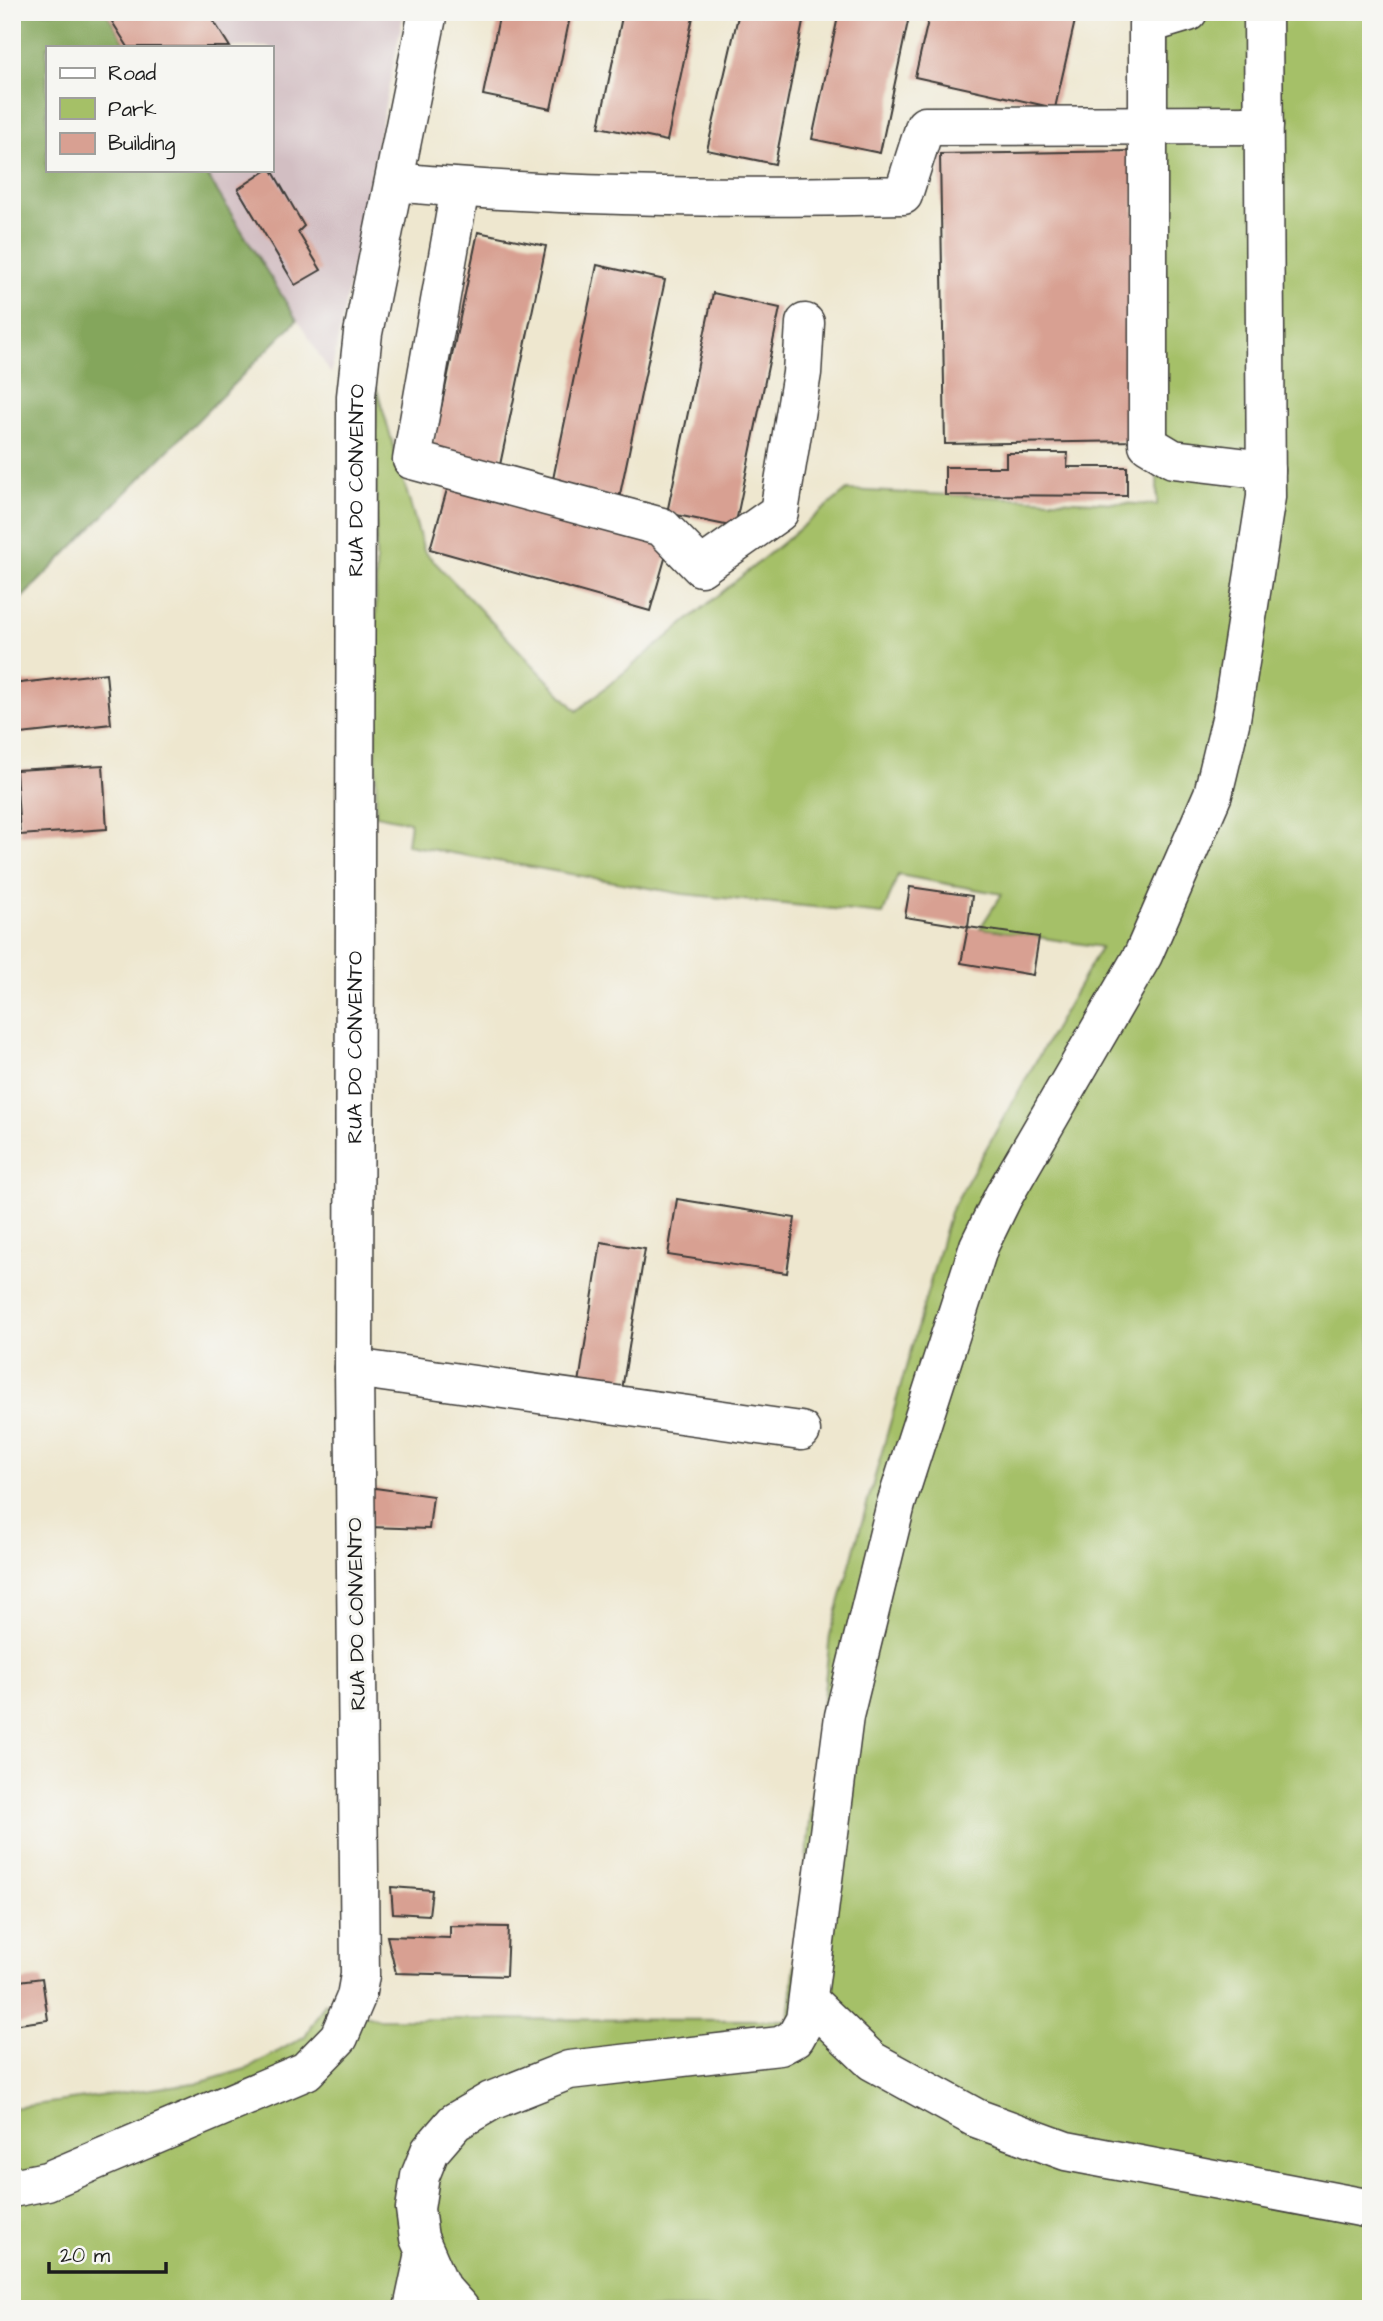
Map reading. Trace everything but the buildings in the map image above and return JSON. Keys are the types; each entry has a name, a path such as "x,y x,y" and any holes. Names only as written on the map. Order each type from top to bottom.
{"street":[{"name":"RUA DO CONVENTO","path":"12,2188 47,2181 306,2071 339,2037 356,1997 360,1975 354,1368 355,396 363,333 428,12"},
{"path":"1188,12 1148,24 1146,125 1149,444 1172,459 1266,470"},
{"path":"460,2309 441,2288 425,2253 419,2238 415,2209 420,2176 429,2151 455,2122 491,2101 569,2070 780,2046 795,2038 805,2020 844,1716 896,1504 979,1246 1003,1197 1143,955 1213,794 1231,719 1266,498 1263,12"},
{"path":"394,182 460,188 781,198 903,195 925,126 1264,125"},
{"path":"460,188 412,460 662,527 701,567 779,512 802,373 805,323"},
{"path":"354,1368 801,1431"},
{"path":"808,2000 872,2061 976,2118 1066,2151 1371,2209"},
{"path":"413,2309 425,2253"}],"shaded area":[{"path":"106,12 404,12 331,374 205,172 273,172 273,46 127,46"}],"green space":[{"path":"12,12 106,12 127,46 46,46 46,172 205,172 297,320 12,608"},
{"path":"1237,12 1371,12 1371,2309 12,2309 12,2108 202,2082 249,2068 305,2036 325,2003 378,2019 789,2020 830,1635 950,1212 1101,947 980,928 1002,894 898,875 883,914 683,894 407,845 410,822 376,815 376,386 424,551 577,711 847,490 1157,505 1162,30"}]}
